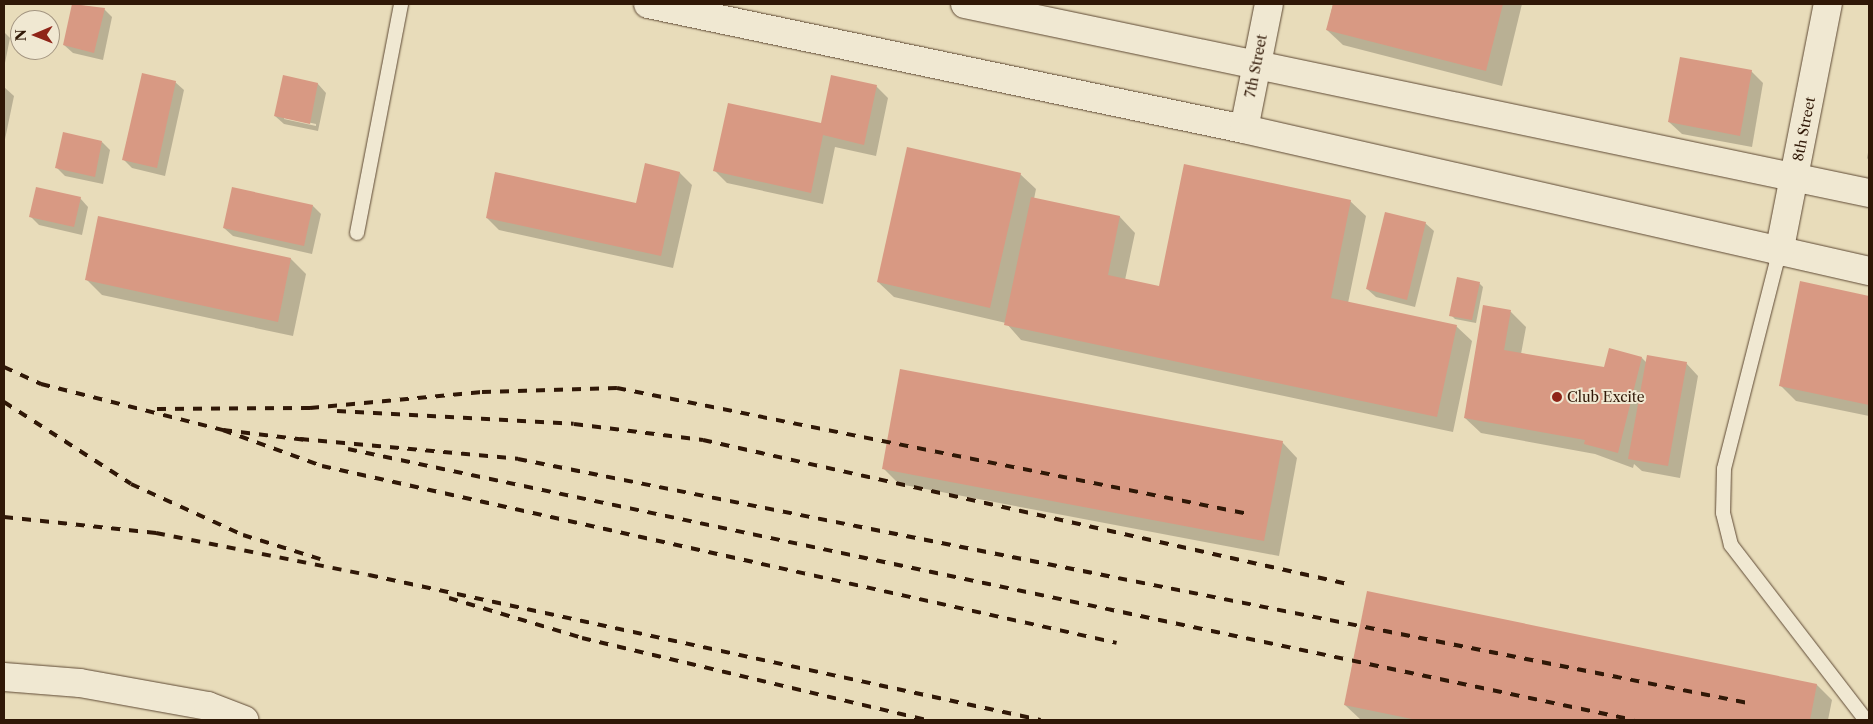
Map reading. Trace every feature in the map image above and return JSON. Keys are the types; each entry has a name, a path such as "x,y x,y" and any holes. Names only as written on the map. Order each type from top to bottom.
{"street":[{"path":"648,4 720,11 1244,129 1779,253 1869,271"},
{"path":"965,4 1869,193"},
{"name":"7th Street","path":"1244,129 1269,4"},
{"name":"8th Street","path":"1779,253 1828,4"},
{"path":"4,677 80,683 208,706 244,720"}],"lane":[{"path":"357,233 401,4"},
{"path":"1779,253 1724,469 1723,513 1731,545 1866,720"}],"building":[{"path":"72,4 105,8 94,53 63,45"},
{"path":"1333,4 1503,4 1486,71 1326,30"},
{"path":"1680,57 1752,70 1740,136 1668,122"},
{"path":"142,73 176,81 157,168 122,160"},
{"path":"283,75 318,83 310,124 274,116"},
{"path":"831,75 877,85 864,145 823,135 811,193 713,171 728,103 821,123"},
{"path":"63,132 102,141 95,177 55,168"},
{"path":"907,147 1021,173 990,308 877,282"},
{"path":"645,163 680,172 661,256 486,218 495,172 636,203"},
{"path":"1184,164 1351,200 1331,298 1457,325 1437,417 1004,325 1031,197 1120,216 1108,275 1159,286"},
{"path":"36,187 81,197 74,227 29,217"},
{"path":"232,187 313,205 304,246 223,228"},
{"path":"1385,212 1426,222 1407,300 1366,289"},
{"path":"98,216 291,258 278,322 85,280"},
{"path":"1457,277 1480,282 1472,320 1449,316"},
{"path":"1800,281 1869,296 1869,405 1779,386"},
{"path":"1483,305 1511,310 1504,350 1604,367 1609,348 1642,357 1618,453 1584,444 1585,440 1464,418"},
{"path":"1647,355 1687,362 1668,466 1628,459"},
{"path":"900,369 1283,441 1264,541 882,469"},
{"path":"1367,591 1817,684 1810,720 1417,720 1344,705"}],"railway":[{"path":"4,367 41,384 223,430 322,466 1117,643"},
{"path":"157,409 310,408 482,392 617,388 1249,514"},
{"path":"4,402 131,484 243,535 320,559"},
{"path":"337,411 574,424 703,440 1352,585"},
{"path":"223,430 306,440"},
{"path":"300,439 518,459 1753,704"},
{"path":"348,449 1634,720"},
{"path":"4,517 156,533 369,575 1041,720"},
{"path":"449,598 582,638 925,720"}],"place":[{"name":"Club Excite","path":"1557,397"}]}
